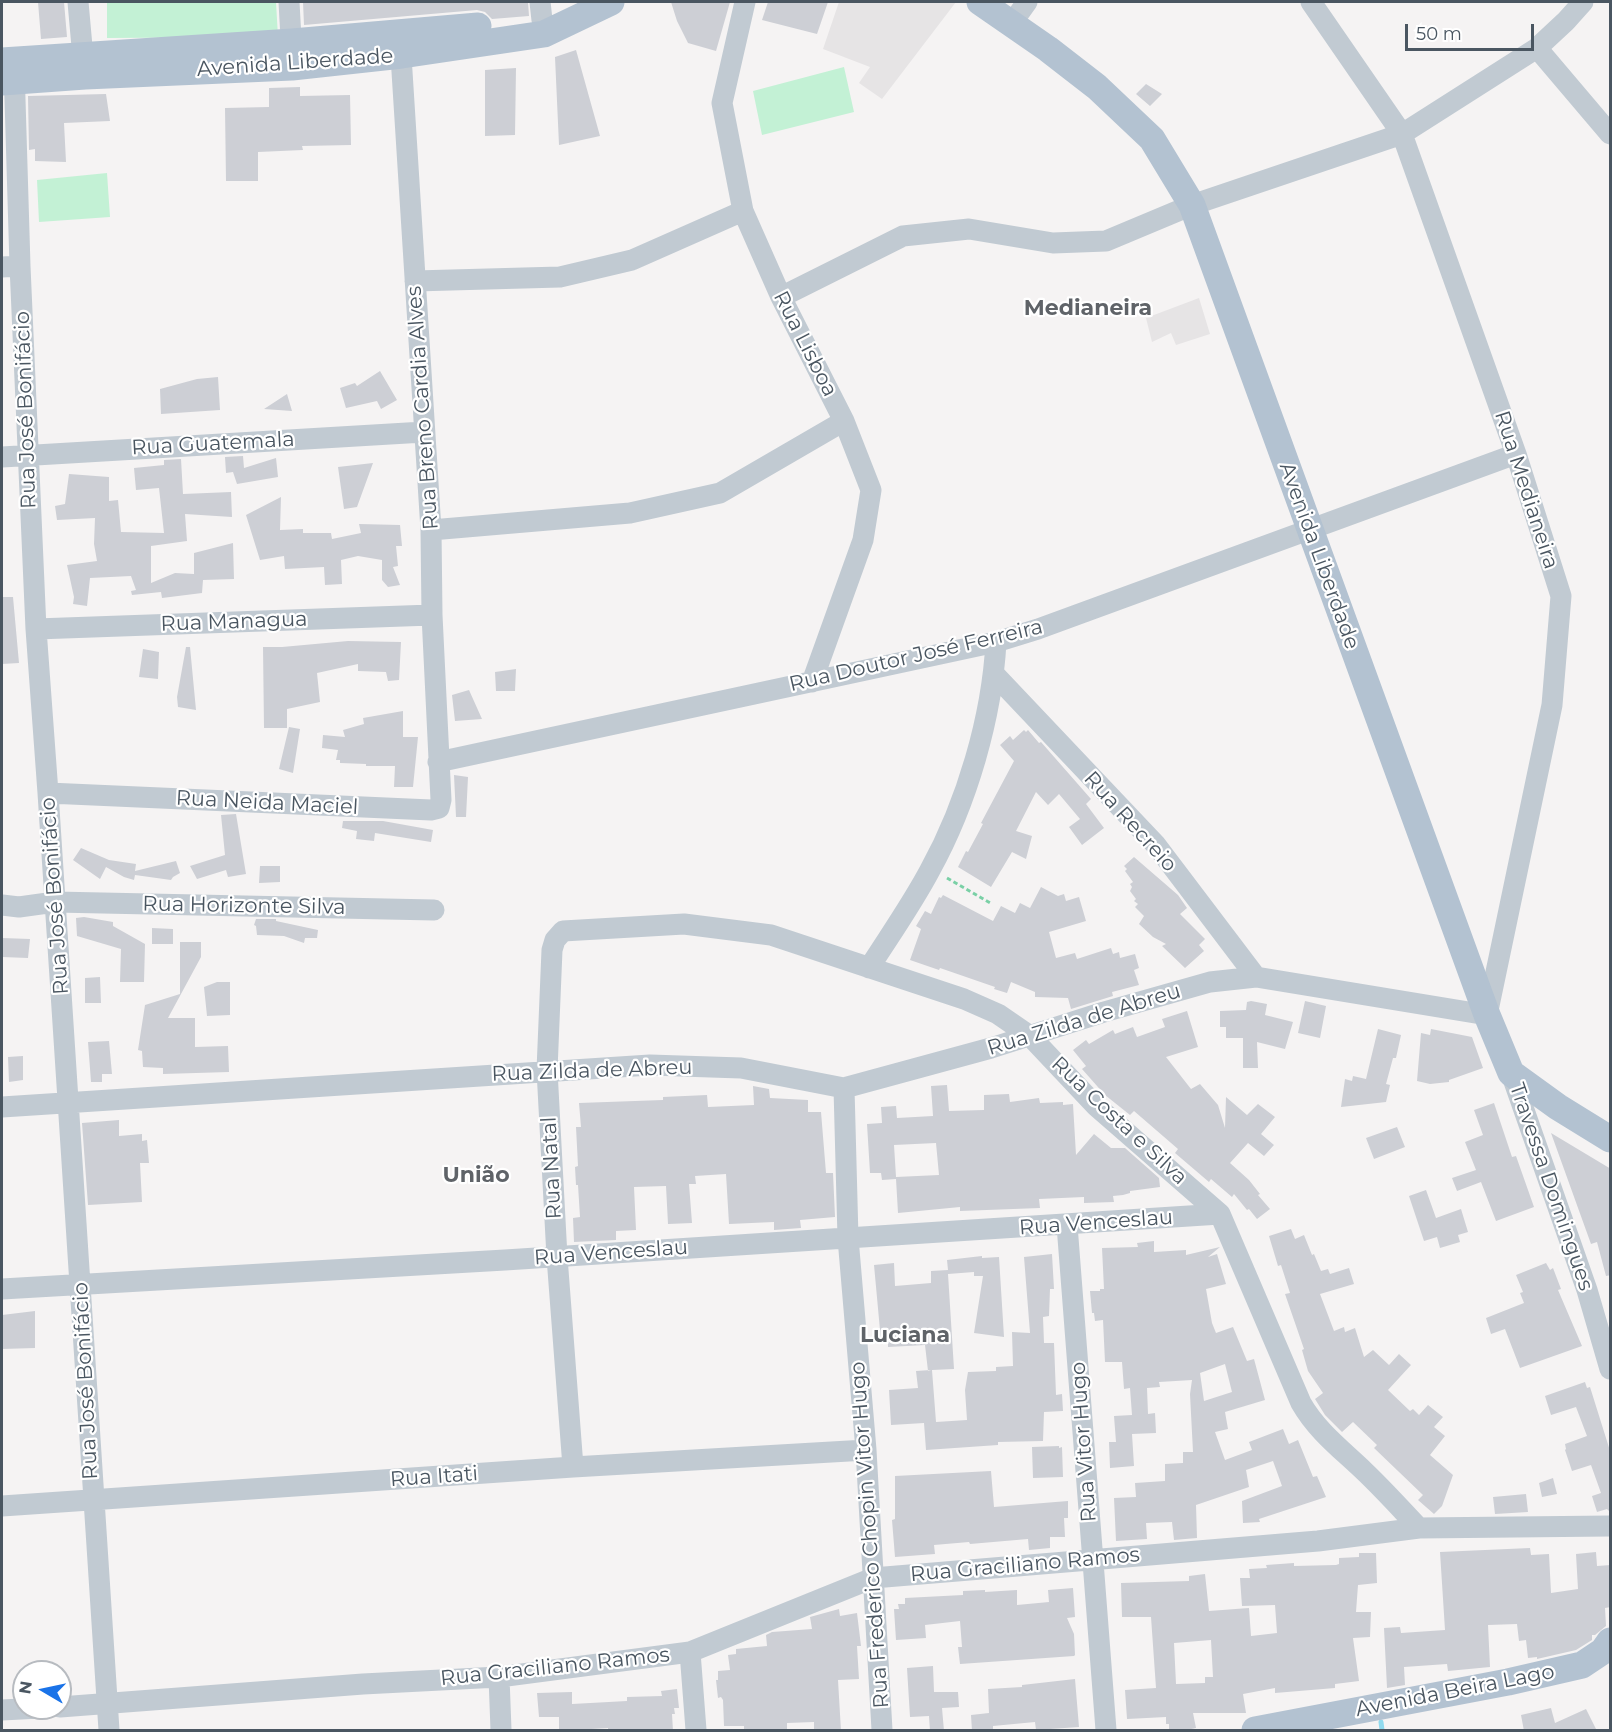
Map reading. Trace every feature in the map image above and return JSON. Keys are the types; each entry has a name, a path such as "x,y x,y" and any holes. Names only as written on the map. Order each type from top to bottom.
{"main road":[{"name":"Avenida Liberdade","path":"8,71 292,54 544,34 610,2"},
{"name":"Avenida Liberdade","path":"980,2 1012,23 1097,87 1152,139 1192,205 1487,1015 1511,1073"},
{"name":"Avenida Liberdade","path":"400,45 541,11 584,15"},
{"path":"1511,1073 1558,1107 1611,1139"},
{"name":"Avenida Beira Lago","path":"1255,1731 1508,1682 1582,1665 1603,1651 1611,1641"}],"street":[{"path":"78,2 84,66"},
{"path":"289,2 292,54"},
{"name":"Rua Lisboa","path":"745,2 722,103 743,211 780,297 844,422 871,490 863,540 812,682"},
{"path":"1012,23 1027,2"},
{"name":"Rua Medianeira","path":"1311,2 1402,134 1516,454 1561,596 1552,705 1487,1015"},
{"path":"780,297 903,236 969,229 1053,243 1106,241 1192,205 1402,134 1537,48 1583,2"},
{"name":"Rua Breno Cardia Alves","path":"400,45 431,530 438,762"},
{"path":"1537,48 1611,134"},
{"name":"Rua José Bonifácio","path":"8,71 11,267 27,455 36,629 109,1731"},
{"path":"415,281 560,277 632,260 743,211"},
{"path":"431,530 630,513 720,493 844,422"},
{"name":"Rua Guatemala","path":"2,457 424,432"},
{"name":"Rua Doutor José Ferreira","path":"438,762 996,642 1038,629 1516,454"},
{"name":"Rua Managua","path":"36,629 432,615"},
{"path":"870,968 931,869 964,796 990,704 995,675 996,642"},
{"name":"Rua Recreio","path":"995,675 1156,845 1256,977"},
{"name":"Rua Neida Maciel","path":"48,793 431,810 439,808 441,800 438,762"},
{"name":"Rua Horizonte Silva","path":"2,905 18,907 55,902 434,910"},
{"name":"Rua Costa e Silva","path":"555,940 563,931 684,924 771,935 964,999 998,1014 1030,1036 1096,1106 1220,1214 1301,1403 1310,1418 1419,1528"},
{"name":"Rua Natal","path":"555,940 552,950 547,1070 557,1257 573,1467"},
{"name":"Rua Zilda de Abreu","path":"2,1107 650,1065 741,1068 844,1088 991,1048 1104,1012 1210,982 1256,977 1487,1015"},
{"name":"Travessa Domingues","path":"1511,1073 1587,1290 1611,1369"},
{"name":"Rua Frederico Chopin Vitor Hugo","path":"844,1088 848,1238 866,1450 882,1731"},
{"name":"Rua Venceslau","path":"2,1289 557,1257 1220,1214"},
{"name":"Rua Vitor Hugo","path":"1067,1225 1106,1731"},
{"name":"Rua Itati","path":"2,1506 573,1467 866,1450"},
{"name":"Rua Graciliano Ramos","path":"72,1706 363,1684 499,1677 690,1652 873,1578 1318,1541 1419,1528 1611,1526"},
{"path":"690,1652 696,1731"},
{"path":"499,1677 501,1731"}],"path":[{"path":"931,869 992,904"}],"shaded area":[{"path":"839,2 956,2 882,99 859,83 870,67 823,49"},
{"path":"1199,298 1210,334 1176,345 1171,333 1152,342 1146,318"}],"green space":[{"path":"107,2 276,2 278,37 107,38"},
{"path":"844,67 854,112 762,135 753,91"},
{"path":"107,173 110,217 39,222 37,180"}],"building":[{"path":"38,2 64,2 67,37 41,39"},
{"path":"303,2 528,2 529,16 492,19 485,12 477,10 304,25"},
{"path":"671,2 730,2 716,51 688,43"},
{"path":"768,2 828,2 817,34 762,20"},
{"path":"576,50 600,136 559,145 555,57"},
{"path":"516,68 515,135 485,136 485,70"},
{"path":"1146,84 1162,94 1150,106 1136,94"},
{"path":"300,87 300,96 350,95 351,145 302,146 303,150 258,152 258,181 226,181 225,108 269,107 269,88"},
{"path":"106,94 110,121 64,123 66,162 35,161 35,149 29,150 28,96"},
{"path":"380,371 397,400 381,409 377,401 346,408 340,388 355,383 357,386"},
{"path":"218,377 220,410 161,414 160,389 197,379"},
{"path":"287,394 292,411 264,409"},
{"path":"243,456 244,468 276,458 278,477 237,484 233,472 226,473 225,457"},
{"path":"181,459 183,494 231,492 232,517 185,514 187,541 151,546 151,583 175,573 194,574 194,553 233,543 234,579 203,580 202,593 162,598 161,592 132,595 131,591 136,590 131,576 90,578 87,606 73,604 74,597 67,565 97,561 94,544 95,518 57,520 55,506 65,504 69,474 109,477 109,501 118,500 121,532 164,533 159,488 136,490 134,468 164,465 164,460"},
{"path":"373,463 357,507 344,509 338,467"},
{"path":"281,497 280,530 303,529 303,533 331,533 332,539 361,533 359,524 400,525 402,546 396,546 398,566 393,567 400,585 388,587 382,580 382,560 358,556 341,560 342,584 325,585 324,567 285,569 284,556 260,560 246,515"},
{"path":"2,597 13,597 19,663 2,664"},
{"path":"348,641 401,642 399,680 388,681 386,672 358,671 358,664 317,673 320,702 287,709 287,728 264,728 263,647"},
{"path":"186,647 190,647 196,710 178,707 177,697"},
{"path":"143,649 159,652 158,679 139,677"},
{"path":"516,669 515,691 496,691 495,672"},
{"path":"469,690 482,719 455,721 452,695"},
{"path":"403,711 403,737 418,737 413,787 394,787 395,766 340,763 340,760 336,760 338,750 322,748 323,735 345,737 343,730 364,724 363,718"},
{"path":"289,727 300,729 293,773 279,769"},
{"path":"1024,730 1026,732 1028,730 1039,743 1041,742 1091,799 1086,804 1104,828 1082,845 1069,827 1080,819 1059,794 1048,805 1036,792 1016,831 1032,836 1026,859 1012,852 991,887 958,867 983,824 981,823 1014,761 1000,745 1010,736 1013,740"},
{"path":"454,775 468,777 466,817 456,817"},
{"path":"236,814 246,874 228,877 226,870 197,879 190,866 225,855 221,815"},
{"path":"343,821 383,821 433,830 431,842 375,833 374,841 356,839 357,831 342,828"},
{"path":"81,848 109,860 136,864 135,871 176,861 180,873 171,880 135,875 134,880 106,867 100,879 73,860"},
{"path":"1134,857 1178,895 1187,908 1180,914 1205,939 1199,945 1204,951 1185,968 1162,946 1166,944 1153,937 1139,924 1144,916 1135,907 1138,904 1134,901 1136,899 1130,891 1132,887 1130,884 1133,882 1124,866"},
{"path":"260,866 280,866 280,882 259,883"},
{"path":"1041,887 1058,896 1064,894 1066,901 1079,897 1086,921 1049,932 1056,958 1075,953 1077,959 1111,948 1113,954 1119,952 1120,958 1135,954 1139,968 1134,970 1139,985 1112,992 1113,996 1071,1009 1068,998 1035,997 1035,992 1011,982 1007,993 940,968 939,970 910,960 921,929 916,926 925,911 931,914 939,897 943,895 993,921 1001,906 1015,913 1020,903 1030,908"},
{"path":"84,917 113,922 113,926 145,944 144,982 120,982 121,949 77,936 76,918"},
{"path":"256,919 276,919 276,921 318,930 317,938 305,938 304,943 284,936 257,935 254,925"},
{"path":"152,928 173,929 173,944 152,944"},
{"path":"2,938 30,939 28,958 2,957"},
{"path":"180,942 201,942 201,957 168,1018 195,1018 195,1047 228,1046 229,1072 163,1074 163,1068 143,1067 142,1051 138,1050 145,1005 180,994"},
{"path":"100,977 101,1003 85,1003 85,978"},
{"path":"217,982 230,982 230,1015 207,1016 204,987"},
{"path":"1305,1001 1326,1006 1320,1038 1298,1033"},
{"path":"1247,1002 1267,1004 1265,1015 1293,1022 1285,1049 1257,1042 1258,1068 1243,1068 1243,1038 1226,1038 1226,1027 1220,1027 1220,1011 1246,1010"},
{"path":"1187,1011 1198,1047 1166,1057 1191,1089 1200,1084 1218,1105 1225,1128 1226,1097 1247,1115 1258,1104 1275,1117 1261,1134 1274,1145 1264,1156 1248,1143 1230,1163 1249,1180 1270,1209 1257,1219 1234,1194 1232,1197 1211,1179 1209,1182 1175,1153 1178,1149 1134,1111 1130,1115 1105,1095 1082,1069 1086,1066 1073,1050 1086,1040 1089,1044 1113,1030 1115,1034 1133,1027 1137,1037 1165,1027 1162,1019"},
{"path":"1378,1029 1401,1035 1396,1058 1393,1058 1386,1084 1390,1085 1386,1102 1341,1107 1345,1079 1352,1081 1353,1076 1366,1079"},
{"path":"1431,1029 1472,1037 1483,1068 1449,1080 1449,1082 1430,1084 1417,1081 1421,1033 1430,1035"},
{"path":"109,1041 112,1074 102,1074 102,1082 91,1082 88,1042"},
{"path":"23,1056 23,1080 9,1082 8,1057"},
{"path":"947,1085 949,1111 984,1110 984,1095 1009,1094 1010,1102 1039,1098 1040,1103 1073,1104 1076,1155 1094,1134 1111,1148 1125,1148 1159,1178 1160,1187 1113,1196 1114,1202 1084,1203 1084,1197 1039,1199 1040,1208 960,1211 960,1207 898,1213 896,1179 882,1180 881,1173 870,1173 867,1124 882,1123 881,1107 896,1106 897,1118 933,1116 931,1086","holes":["936,1143 939,1175 896,1177 894,1145"]},
{"path":"753,1086 769,1089 770,1098 808,1100 808,1112 821,1112 826,1173 833,1173 835,1217 800,1220 801,1228 774,1230 774,1222 729,1224 726,1174 695,1176 696,1184 689,1184 692,1223 668,1224 666,1186 634,1187 636,1230 616,1231 616,1240 574,1242 573,1218 580,1217 575,1167 578,1166 576,1127 581,1127 579,1103 663,1100 663,1097 707,1095 708,1107 754,1105"},
{"path":"1494,1103 1512,1157 1516,1156 1534,1207 1496,1221 1481,1182 1457,1191 1452,1178 1476,1170 1465,1142 1483,1135 1474,1110"},
{"path":"119,1120 119,1136 142,1134 142,1141 147,1140 149,1163 140,1163 142,1202 88,1205 82,1123"},
{"path":"1397,1127 1405,1147 1374,1159 1366,1138"},
{"path":"1551,1133 1611,1169 1611,1275 1606,1276 1597,1242 1591,1244"},
{"path":"1426,1190 1436,1218 1461,1209 1468,1232 1458,1235 1460,1242 1440,1248 1437,1237 1424,1241 1409,1196"},
{"path":"1291,1229 1295,1239 1304,1235 1321,1271 1328,1269 1330,1274 1349,1268 1354,1284 1320,1294 1334,1331 1344,1327 1345,1332 1355,1328 1364,1357 1373,1350 1389,1365 1399,1354 1411,1365 1388,1390 1410,1411 1413,1409 1419,1415 1428,1405 1443,1417 1434,1427 1445,1436 1430,1455 1453,1475 1442,1506 1434,1514 1418,1500 1423,1495 1374,1448 1377,1445 1353,1422 1342,1432 1325,1415 1315,1399 1323,1393 1308,1371 1302,1350 1304,1349 1285,1294 1290,1293 1281,1265 1278,1266 1269,1236"},
{"path":"1154,1241 1154,1252 1186,1250 1186,1255 1220,1247 1208,1257 1217,1254 1226,1284 1206,1289 1212,1323 1216,1333 1233,1327 1247,1361 1254,1359 1265,1400 1225,1412 1228,1429 1215,1432 1225,1460 1252,1450 1249,1442 1283,1429 1289,1444 1298,1440 1313,1477 1317,1476 1326,1497 1259,1519 1260,1522 1243,1523 1242,1501 1282,1486 1273,1461 1246,1470 1249,1487 1196,1505 1197,1538 1174,1540 1172,1522 1146,1523 1147,1539 1116,1541 1114,1498 1136,1497 1135,1483 1165,1481 1165,1464 1183,1463 1183,1452 1193,1452 1190,1394 1192,1380 1159,1382 1160,1387 1147,1388 1148,1414 1155,1413 1156,1433 1132,1434 1134,1466 1110,1468 1109,1442 1116,1442 1114,1416 1132,1415 1130,1388 1124,1389 1122,1362 1105,1362 1103,1320 1095,1321 1090,1291 1104,1289 1102,1248 1138,1247 1137,1243","holes":["1225,1364 1232,1392 1204,1401 1200,1373"]},
{"path":"1052,1254 1054,1289 1050,1289 1049,1316 1043,1317 1044,1343 1054,1343 1056,1395 1062,1394 1063,1411 1044,1412 1043,1441 998,1442 998,1445 926,1450 924,1423 891,1425 889,1390 918,1388 916,1371 928,1370 925,1345 888,1347 888,1340 881,1341 874,1265 894,1263 895,1286 931,1283 931,1271 948,1270 947,1260 982,1256 982,1258 999,1257 1004,1337 974,1333 983,1276 974,1276 974,1272 948,1274 954,1369 932,1370 936,1422 967,1420 965,1390 968,1372 996,1371 996,1367 1013,1366 1012,1332 1030,1333 1024,1257"},
{"path":"1546,1263 1550,1270 1553,1268 1561,1289 1558,1290 1582,1346 1520,1368 1505,1329 1491,1334 1486,1318 1524,1303 1520,1293 1523,1292 1516,1275"},
{"path":"35,1311 35,1348 2,1349 2,1315"},
{"path":"1585,1382 1587,1388 1590,1387 1611,1454 1611,1513 1607,1509 1597,1512 1592,1496 1601,1493 1591,1465 1572,1471 1565,1450 1565,1444 1587,1436 1576,1407 1551,1415 1545,1396"},
{"path":"1059,1446 1059,1448 1062,1447 1063,1477 1033,1478 1032,1447"},
{"path":"991,1471 994,1507 1068,1501 1068,1518 1064,1518 1065,1537 1050,1537 1050,1548 1029,1550 1028,1539 970,1544 969,1542 934,1545 935,1554 895,1557 892,1520 895,1519 895,1476"},
{"path":"1553,1478 1557,1494 1542,1497 1539,1483"},
{"path":"1526,1494 1528,1512 1495,1514 1493,1497"},
{"path":"1530,1548 1531,1555 1549,1554 1551,1593 1578,1589 1576,1554 1596,1552 1597,1566 1611,1565 1611,1607 1605,1608 1606,1626 1592,1635 1592,1640 1576,1650 1537,1659 1537,1657 1528,1658 1526,1640 1519,1641 1517,1624 1488,1625 1490,1667 1448,1671 1447,1664 1404,1667 1405,1685 1387,1688 1384,1628 1400,1627 1401,1633 1445,1630 1440,1552"},
{"path":"1359,1553 1376,1553 1377,1583 1358,1585 1356,1612 1371,1612 1370,1637 1353,1638 1359,1681 1335,1684 1335,1688 1275,1693 1275,1688 1243,1694 1246,1713 1193,1713 1196,1728 1182,1731 1169,1731 1166,1717 1127,1719 1125,1690 1156,1688 1151,1617 1122,1617 1121,1583 1189,1581 1189,1576 1205,1574 1209,1611 1249,1608 1251,1636 1277,1633 1275,1605 1242,1606 1240,1578 1250,1578 1249,1569 1294,1563 1294,1566 1336,1565 1339,1564 1339,1558 1359,1557","holes":["1211,1640 1213,1677 1205,1677 1205,1683 1176,1684 1174,1643"]},
{"path":"1073,1588 1075,1617 1067,1618 1074,1634 1074,1656 960,1664 958,1647 962,1647 960,1621 925,1625 926,1638 896,1640 894,1609 899,1609 898,1604 905,1604 905,1598 963,1595 963,1591 1017,1590 1017,1605 1049,1602 1048,1590"},
{"path":"839,1609 840,1616 857,1613 861,1646 857,1646 859,1679 838,1680 841,1731 814,1731 814,1722 787,1723 787,1731 744,1731 744,1726 724,1726 723,1700 721,1697 718,1698 716,1680 718,1680 718,1671 730,1670 728,1655 736,1654 736,1649 767,1646 766,1635 772,1632 812,1629 810,1617"},
{"path":"933,1666 934,1692 958,1692 959,1707 942,1708 944,1731 930,1731 929,1716 910,1717 907,1668"},
{"path":"1075,1679 1079,1727 1036,1730 1035,1722 993,1726 993,1731 972,1731 971,1715 989,1713 988,1689 1022,1687 1022,1685"},
{"path":"677,1689 679,1708 674,1708 675,1714 672,1714 673,1731 608,1731 608,1728 559,1731 559,1717 539,1717 537,1693 572,1692 572,1704 627,1701 627,1697 662,1696 661,1691"},
{"path":"1551,1708 1555,1723 1586,1709 1597,1731 1524,1731 1521,1715"}],"waterway":[{"path":"1381,1722 1382,1730"}],"district":[{"name":"Medianeira","path":"1088,309"},
{"name":"União","path":"476,1176"},
{"name":"Luciana","path":"905,1336"}]}
